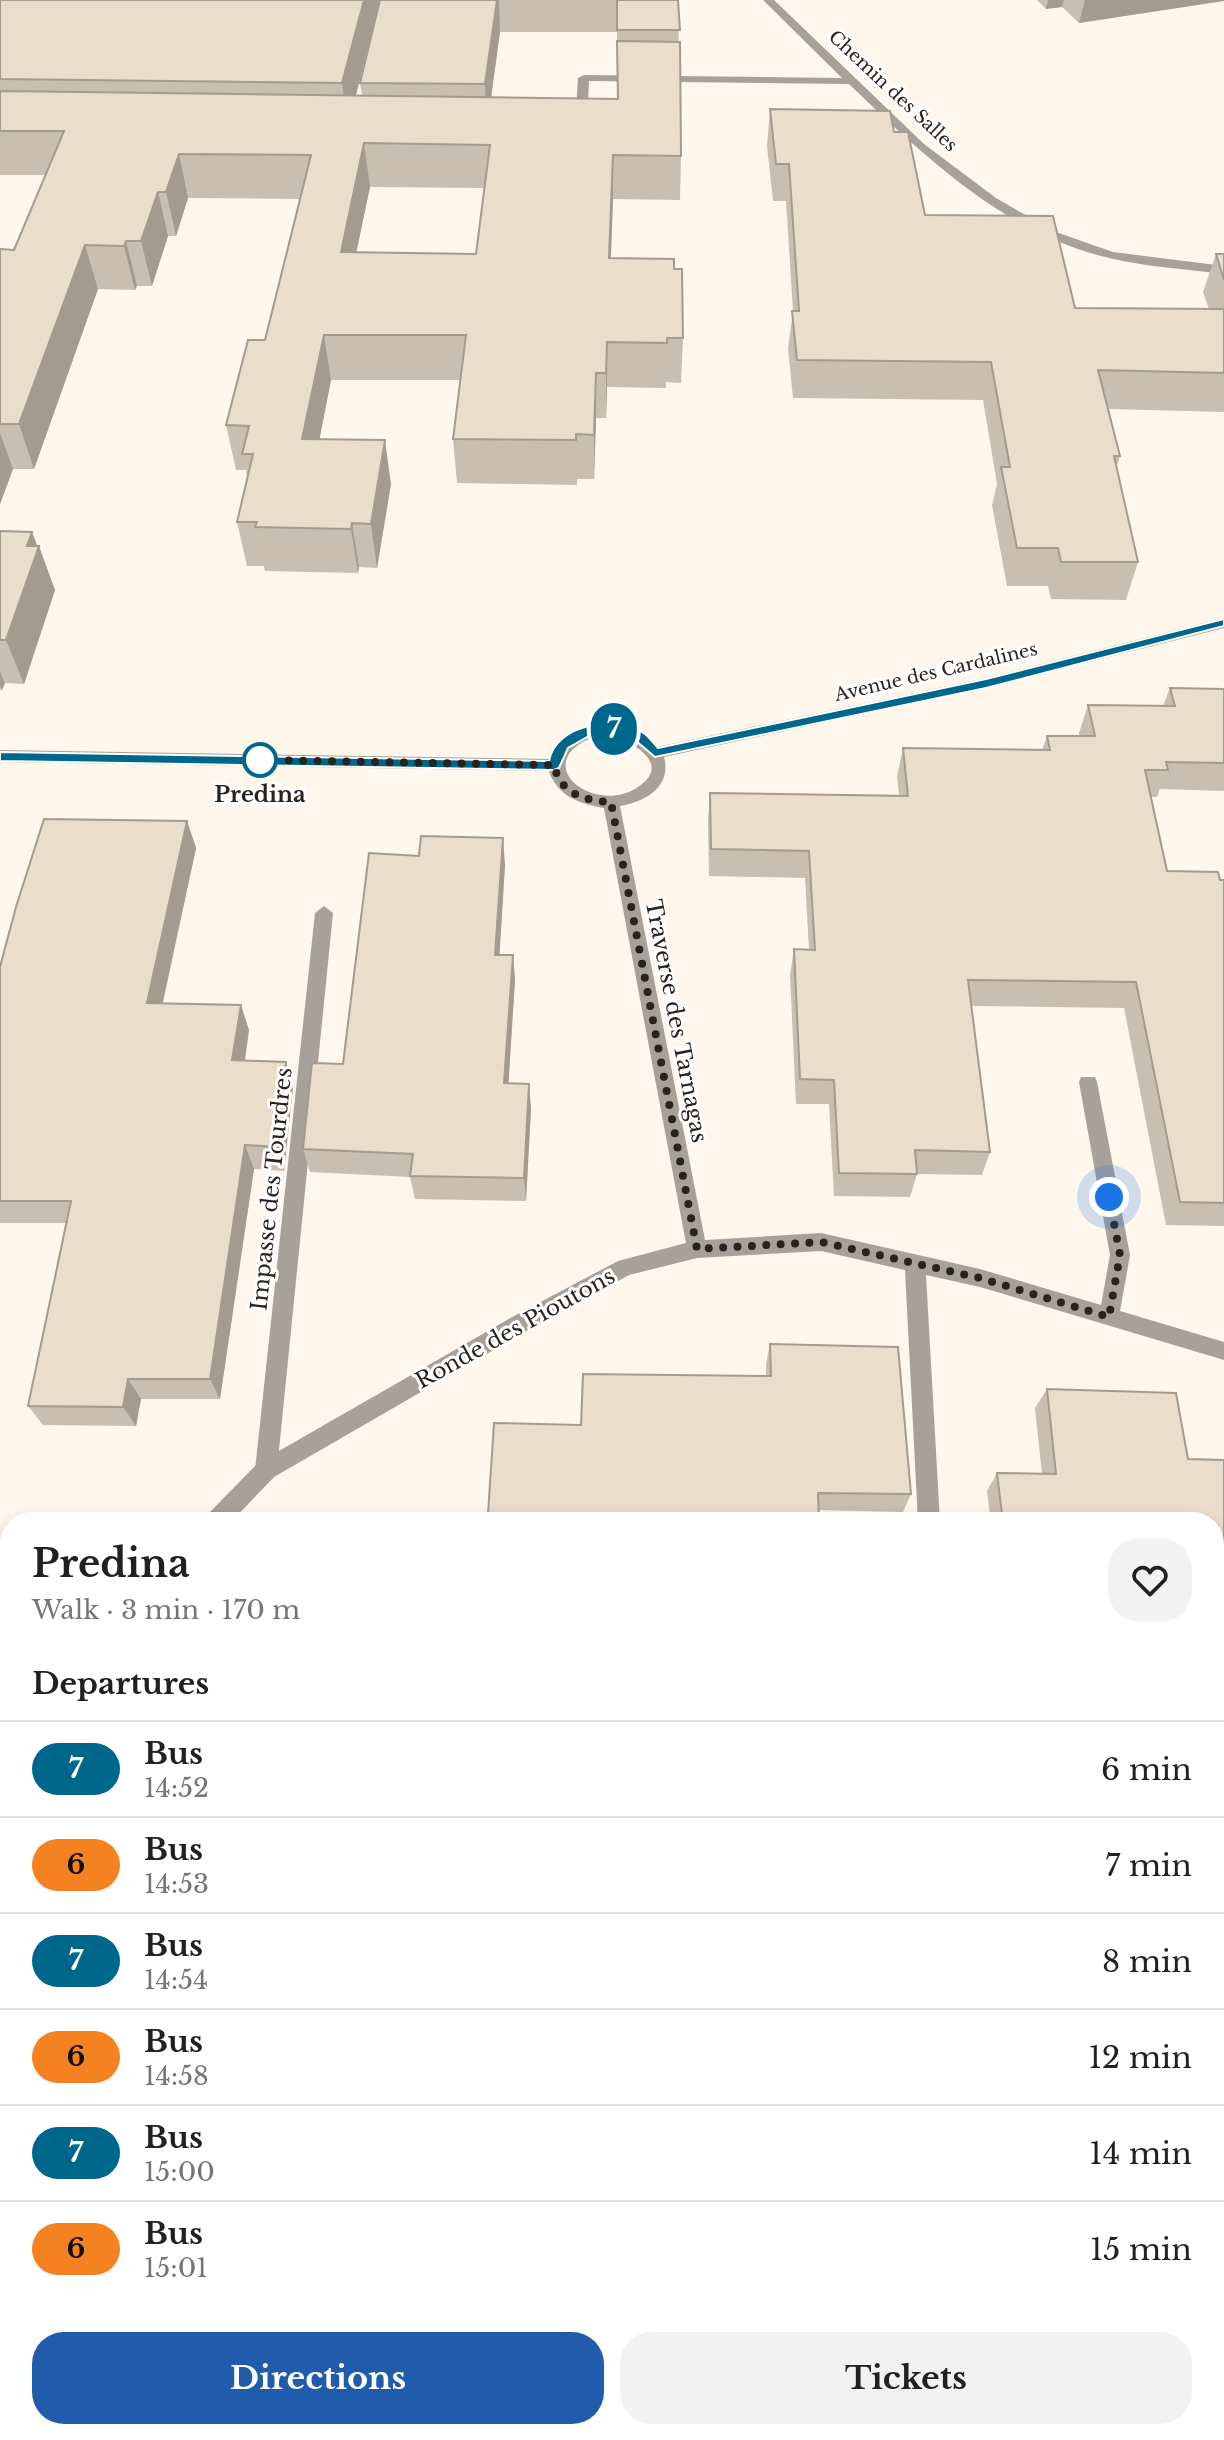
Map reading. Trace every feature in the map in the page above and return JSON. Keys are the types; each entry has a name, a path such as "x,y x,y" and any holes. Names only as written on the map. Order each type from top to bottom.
{"street":[{"name":"Chemin des Salles","path":"768,0 920,146 992,201 1049,234 1111,255 1224,270"},
{"path":"580,135 584,78 854,81"},
{"name":"Avenue des Cardalines","path":"655,753 986,683 1224,623"},
{"path":"602,728 640,737 655,753 659,764 650,785 640,794 611,802 578,796 556,777 556,754 574,736 602,728"},
{"path":"0,756 554,765"},
{"name":"Traverse des Tarnagas","path":"611,802 697,1249"},
{"name":"Impasse des Tourdres","path":"266,1470 324,913"},
{"path":"1088,1082 1120,1255 1109,1317"},
{"name":"Ronde des Pioutons","path":"226,1512 266,1470 625,1267 697,1249 821,1242 980,1278 1224,1351"},
{"path":"915,1263 928,1512"}],"building":[{"path":"0,0 364,0 342,83 0,79"},
{"path":"380,0 497,0 485,84 360,83"},
{"path":"617,0 678,0 680,30 617,30"},
{"path":"617,41 680,42 681,156 613,155 609,258 674,259 674,269 682,269 683,338 667,338 667,343 607,342 606,373 596,373 594,435 576,434 576,440 453,439 466,335 324,335 302,439 385,440 371,524 352,523 351,529 255,527 257,522 237,522 253,454 242,454 249,426 226,425 248,340 265,340 311,155 179,154 166,192 158,192 141,241 126,241 124,246 85,245 19,424 0,424 0,249 14,250 64,131 0,131 0,91 618,99","holes":["364,143 490,145 476,254 341,252"]},
{"path":"770,109 890,111 894,132 908,132 925,215 1053,216 1075,308 1224,309 1224,373 1098,370 1120,456 1114,456 1138,562 1061,562 1058,548 1017,548 1001,467 1010,467 991,362 797,360 792,311 799,311 789,164 776,164"},
{"path":"1216,254 1224,254 1224,280"},
{"path":"0,531 32,532 27,546 39,546 6,640 0,640"},
{"path":"1170,688 1224,689 1224,763 1166,762 1168,770 1145,770 1167,871 1218,872 1220,880 1224,880 1224,1203 1180,1202 1136,982 968,980 990,1152 915,1150 917,1174 839,1173 834,1080 800,1079 794,949 815,950 809,851 711,849 710,793 908,796 903,748 1050,750 1047,736 1095,736 1088,705 1175,706"},
{"path":"44,819 187,821 147,1003 241,1005 232,1060 286,1062 276,1147 245,1145 210,1379 128,1379 123,1407 28,1406 71,1201 0,1201 0,967"},
{"path":"421,836 503,838 495,955 513,955 504,1083 529,1084 524,1178 410,1176 413,1154 303,1149 312,1063 343,1064 369,853 419,856"},
{"path":"770,1344 898,1347 911,1494 818,1493 819,1512 488,1512 494,1423 581,1425 583,1374 771,1376"},
{"path":"1047,1389 1176,1393 1188,1459 1224,1460 1224,1512 1002,1512 997,1473 1056,1474"}],"bus line":[{"name":"7","path":"0,756 554,765 556,754 564,745 574,736 587,731 602,728 628,732 640,737 655,753 986,683 1224,623"}],"place":[{"name":"Predina","path":"260,760"}],"route":[{"path":"260,760 554,765 556,777 564,787 593,801 611,802 697,1249 821,1242 980,1278 1109,1317 1120,1255 1109,1197"}]}
